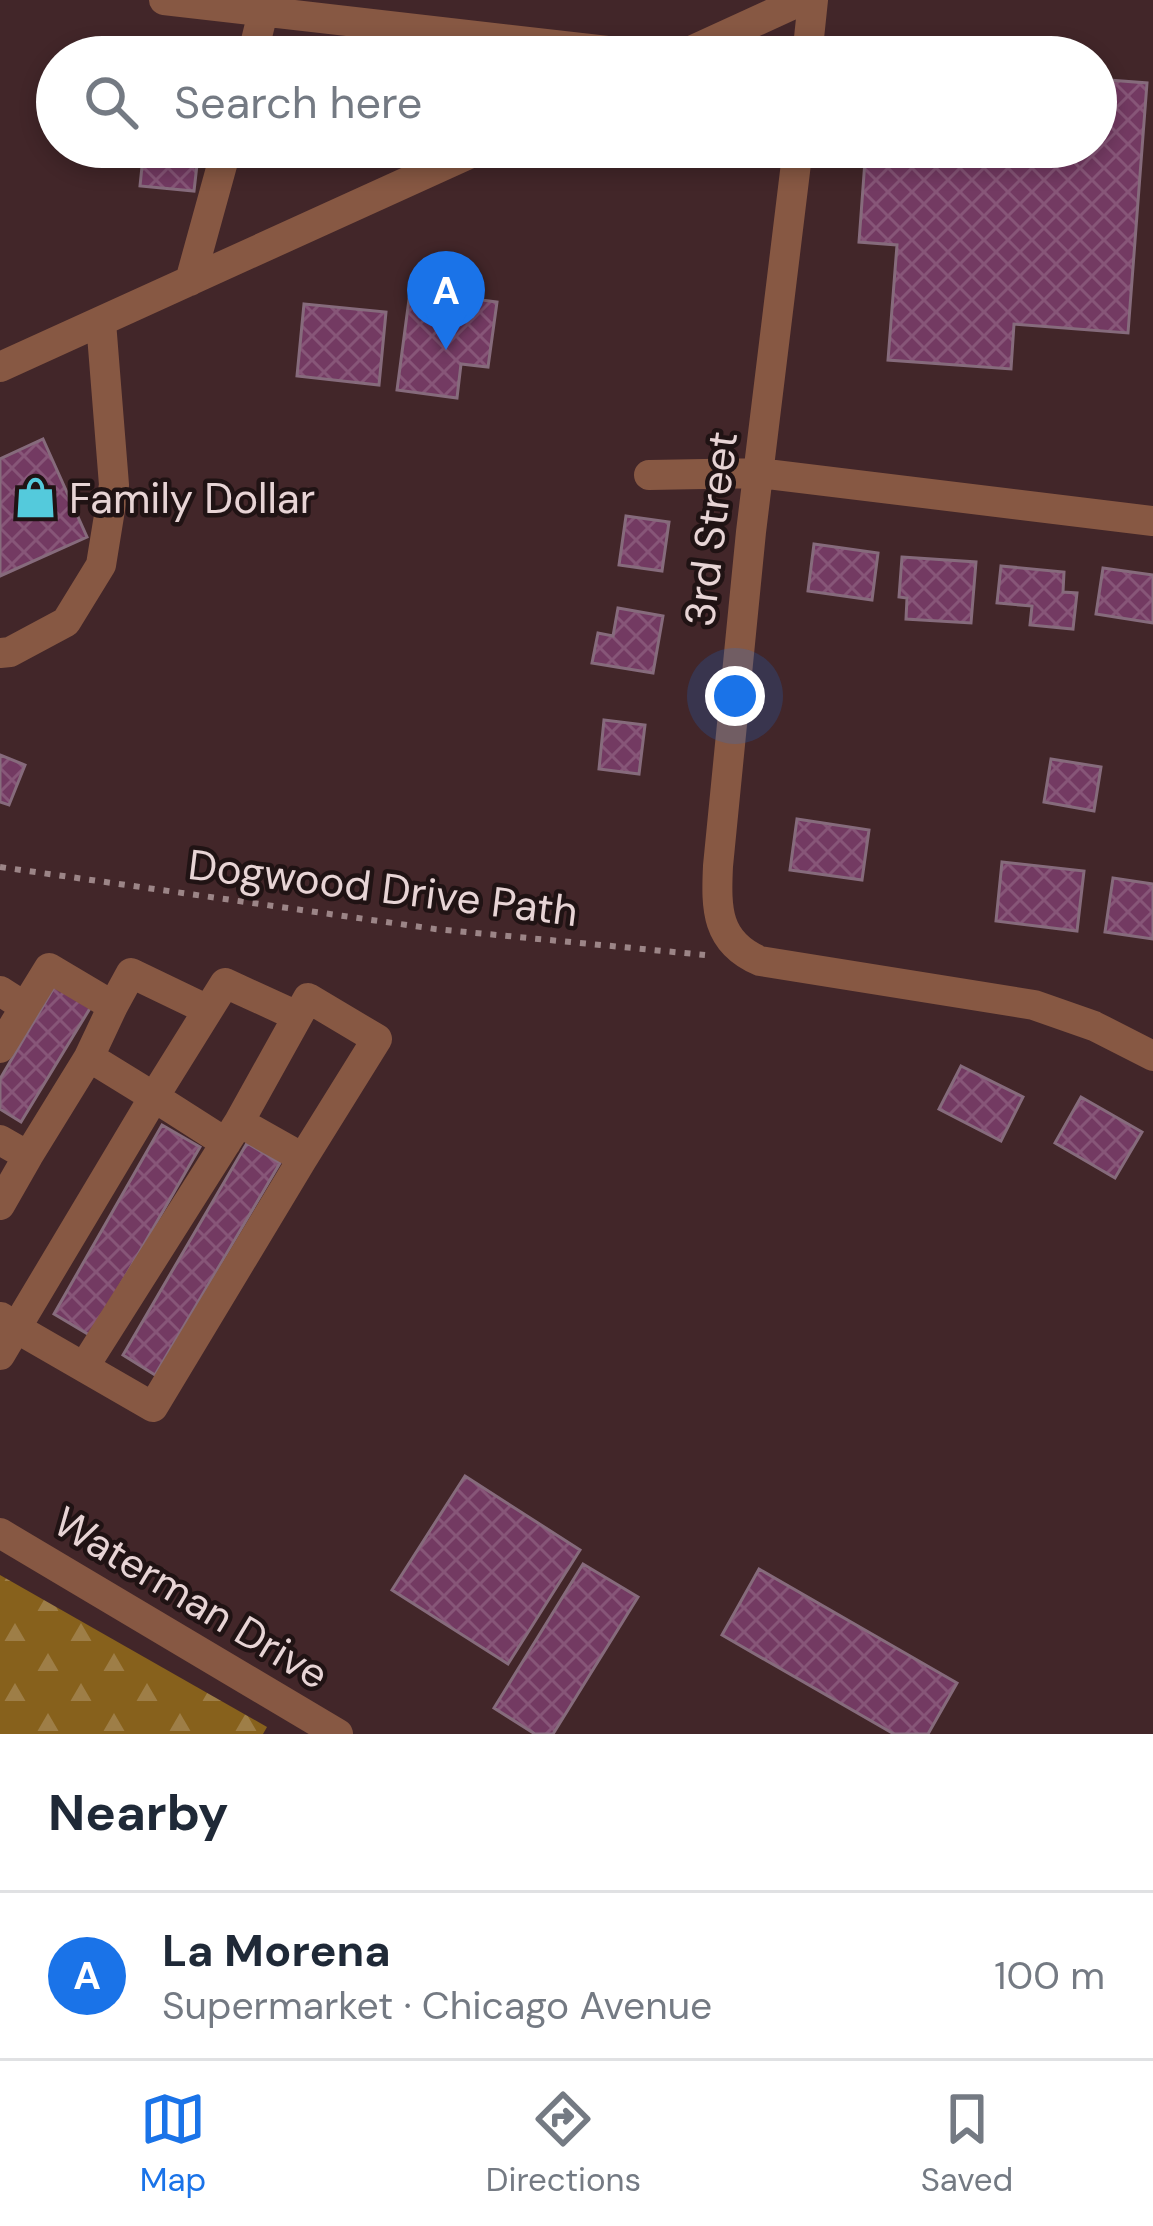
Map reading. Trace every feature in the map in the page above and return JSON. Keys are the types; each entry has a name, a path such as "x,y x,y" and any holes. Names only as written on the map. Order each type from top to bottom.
{"street":[{"path":"164,0 265,5 500,36"},
{"path":"724,36 802,0"},
{"path":"809,36 813,0"},
{"path":"257,36 265,5"},
{"path":"190,281 221,168"},
{"path":"0,367 438,168"},
{"name":"3rd Street","path":"760,961 730,941 716,904 795,168"},
{"path":"0,653 66,622 100,565 114,485 100,322"},
{"path":"649,476 759,473 1153,521"},
{"path":"760,961 1003,998 1064,1015 1153,1056"},
{"path":"0,1048 13,999 49,968 113,1006"},
{"path":"0,1205 89,1057 131,973 208,1010"},
{"path":"84,1367 233,1133 298,1016 308,998 377,1040 153,1408 84,1367 5,1333 226,983 298,1016"},
{"path":"89,1057 154,1097 303,1158"},
{"path":"0,1140 28,1156"},
{"name":"Waterman Drive","path":"0,1533 338,1734"}],"path":[{"name":"Dogwood Drive Path","path":"0,867 435,929 760,961"}],"green space":[{"path":"0,1575 267,1727 263,1734 0,1734"}],"building":[{"path":"1117,81 1147,83 1128,333 1014,324 1011,369 888,360 897,245 859,242 864,168 1117,168"},
{"path":"142,168 197,168 194,191 140,186"},
{"path":"430,280 475,287 474,299 497,302 488,367 461,364 457,398 397,390 410,292 428,294"},
{"path":"304,304 386,312 379,385 297,376"},
{"name":"Family Dollar","path":"43,439 87,537 0,576 0,459"},
{"path":"626,516 669,522 662,571 619,565"},
{"path":"814,544 878,553 872,600 808,591"},
{"path":"902,557 976,562 971,623 906,619 907,598 899,597"},
{"path":"1001,566 1064,572 1063,592 1077,593 1073,629 1030,625 1032,606 997,603"},
{"path":"1103,568 1153,575 1153,623 1096,614"},
{"path":"618,608 663,616 653,673 592,663 598,633 613,636"},
{"path":"604,720 645,725 639,774 599,769"},
{"path":"0,755 25,765 9,805 0,802"},
{"path":"1051,759 1101,767 1094,811 1044,802"},
{"path":"797,819 869,830 862,880 790,870"},
{"path":"1002,862 1084,871 1077,931 996,921"},
{"path":"1113,878 1153,884 1153,939 1105,932"},
{"path":"56,984 92,1005 21,1122 0,1109 0,1079"},
{"path":"961,1066 1023,1097 1001,1141 939,1109"},
{"path":"1081,1097 1142,1132 1115,1178 1055,1143"},
{"path":"162,1125 200,1147 91,1336 54,1314"},
{"path":"247,1143 280,1163 155,1375 123,1355"},
{"path":"465,1476 580,1550 508,1664 392,1590"},
{"path":"583,1564 638,1597 553,1734 535,1734 494,1708"},
{"path":"759,1569 957,1683 928,1734 894,1734 722,1635"}],"place":[{"name":"La Morena","path":"446,350"},
{"name":"Family Dollar","path":"35,498"}]}
